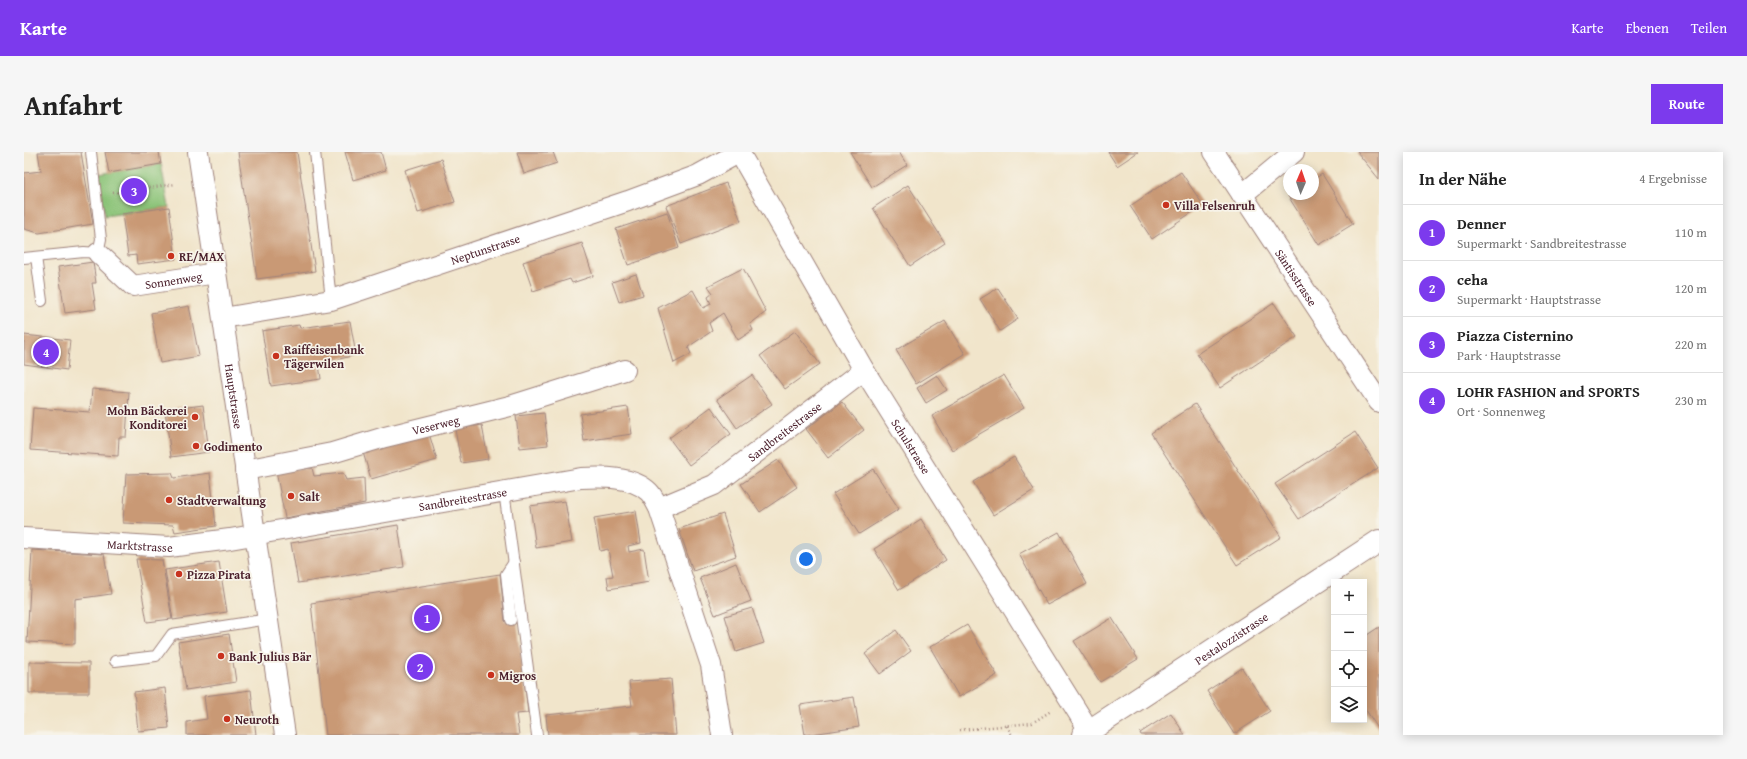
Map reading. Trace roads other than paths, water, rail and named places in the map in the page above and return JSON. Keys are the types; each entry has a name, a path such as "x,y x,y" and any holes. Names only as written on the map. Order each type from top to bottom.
{"street":[{"name":"Hauptstrasse","path":"198,152 285,735"},
{"name":"Neptunstrasse","path":"223,318 331,300 677,183 698,175 739,152"},
{"name":"Schulstrasse","path":"739,152 864,370 1088,734"},
{"name":"Säntisstrasse","path":"1214,152 1379,402"},
{"path":"1242,195 1294,152"},
{"name":"Sonnenweg","path":"98,253 133,286 216,273"},
{"name":"Veserweg","path":"245,470 332,453 385,437 510,406 625,370"},
{"name":"Sandbreitestrasse","path":"659,508 714,485 864,370"},
{"name":"Sandbreitestrasse","path":"255,534 504,490 581,478 610,477 633,482 649,492 659,508 711,665 722,735"},
{"name":"Marktstrasse","path":"24,538 169,547 255,534"},
{"name":"Pestalozzistrasse","path":"1088,734 1379,541"}],"lane":[{"path":"24,258 84,252 98,253 101,239 91,152"},
{"path":"315,152 331,300"},
{"path":"36,258 42,300"},
{"path":"504,490 537,735"},
{"path":"511,620 506,574 514,562"},
{"path":"116,662 156,656 172,634 268,619"}],"place":[{"name":"Piazza Cisternino","path":"134,191"},
{"name":"Villa Felsenruh","path":"1166,205"},
{"name":"RE/MAX","path":"171,256"},
{"name":"LOHR FASHION and SPORTS","path":"46,352"},
{"name":"Raiffeisenbank Tägerwilen","path":"276,356"},
{"name":"Mohn Bäckerei Konditorei","path":"195,417"},
{"name":"Godimento","path":"196,446"},
{"name":"Salt","path":"291,496"},
{"name":"Stadtverwaltung","path":"169,500"},
{"name":"Pizza Pirata","path":"179,574"},
{"name":"Denner","path":"427,618"},
{"name":"Bank Julius Bär","path":"221,656"},
{"name":"ceha","path":"420,667"},
{"name":"Migros","path":"491,675"},
{"name":"Neuroth","path":"227,719"}]}
